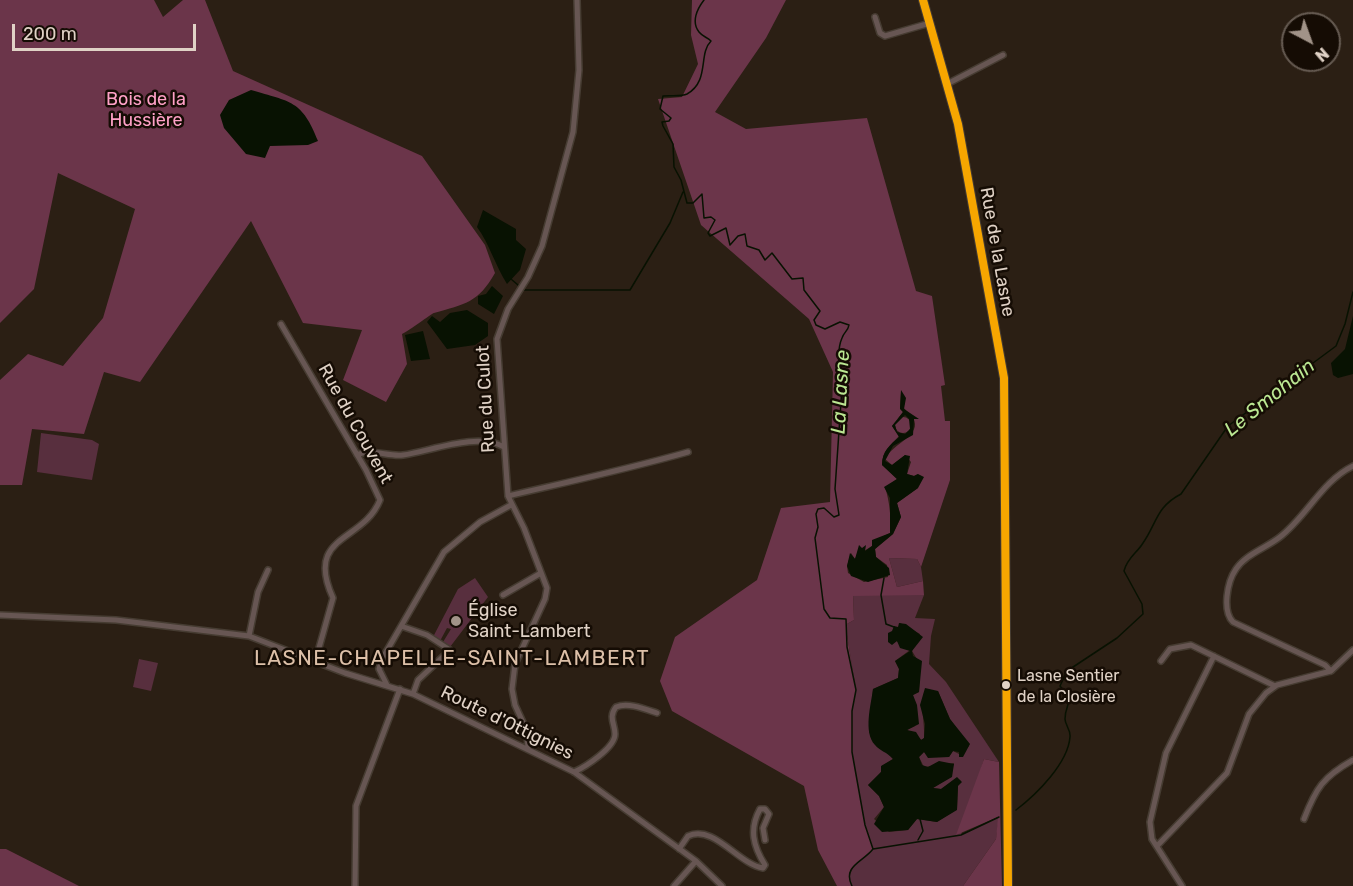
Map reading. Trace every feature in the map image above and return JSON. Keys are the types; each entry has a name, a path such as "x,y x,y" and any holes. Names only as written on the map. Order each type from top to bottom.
{"street":[{"name":"Rue du Culot","path":"528,749 527,731 512,692 515,664 545,599 547,588 508,496 497,359 498,332 507,309 528,277 542,246 573,132 579,70 577,0"},
{"name":"Rue de la Lasne","path":"923,0 947,84 973,198 1006,393 1008,886"},
{"path":"875,17 880,33 885,36 930,23"},
{"path":"947,84 1003,55"},
{"name":"Rue du Couvent","path":"280,324 357,454 380,500 371,519 340,538 327,558 324,579 333,598 315,662"},
{"path":"357,454 373,452 400,456 440,446 488,441 504,447"},
{"path":"508,496 573,479 612,474 688,452"},
{"path":"1331,672 1325,665 1233,622 1228,613 1228,597 1233,575 1239,565 1280,537 1325,488 1353,466"},
{"path":"372,681 444,552 480,522 511,505"},
{"path":"249,636 258,592 268,570"},
{"path":"503,595 541,573"},
{"name":"Route d'Ottignies","path":"0,615 116,620 249,636 315,662 413,693 574,772 696,861 722,886"},
{"path":"401,626 428,635 450,650 418,680 413,693"},
{"path":"1161,661 1170,650 1185,644 1275,686"},
{"path":"1156,846 1227,773 1249,714 1275,686 1331,672 1352,654"},
{"path":"1182,886 1149,832 1150,822 1166,753 1214,656"},
{"path":"379,669 387,685"},
{"path":"355,886 356,806 399,689"},
{"path":"574,772 612,744 615,735 611,718 616,707 620,705 643,708 657,713"},
{"path":"1304,819 1319,785 1337,769 1353,760"},
{"path":"679,849 688,836 702,833 712,837 732,853 763,868 765,865 756,850 753,838 754,820 760,809 765,809 769,814 763,828 765,840"},
{"path":"674,886 696,861"}],"shaded area":[{"path":"251,90 294,105 306,117 318,141 308,145 270,146 265,158 246,154 224,128 220,115 229,100"},
{"path":"483,210 516,229 516,240 526,249 520,270 507,284 477,227"},
{"path":"492,286 503,296 494,314 478,304 478,296 486,294"},
{"path":"467,310 488,323 488,336 475,345 447,349 427,322 432,316 440,322 450,313"},
{"path":"1353,316 1353,374 1338,378 1333,375 1331,363 1345,349"},
{"path":"423,331 430,359 411,361 405,335"},
{"path":"901,390 906,398 904,409 919,419 914,419 913,435 893,446 885,461 892,465 905,455 910,456 907,474 914,476 918,474 924,477 918,488 897,503 901,517 893,534 875,549 876,557 889,568 890,575 868,582 851,576 847,566 850,553 855,559 859,545 862,548 866,545 865,551 872,546 872,540 890,533 890,498 884,487 897,479 882,465 882,460 887,449 899,437 892,426 903,412 900,409","holes":["905,415 909,419 910,429 905,434 897,432 895,425"]},
{"path":"41,433 92,440 99,444 92,480 37,472"},
{"path":"889,558 917,559 923,581 897,587"},
{"path":"475,578 488,597 450,647 443,642 451,629 447,628 440,641 433,637 458,589"},
{"path":"853,595 924,595 915,618 935,619 929,664 946,682 999,762 984,759 961,835 999,817 996,839 963,886 852,886 848,879 855,863 873,849 865,825 852,752 852,711 856,690 846,629 847,624 854,620","holes":["900,623 920,634 912,651 920,664 919,692 913,695 915,726 907,730 922,740 924,738 922,704 924,693 938,691 950,719 969,746 959,754 953,751 949,757 930,757 924,752 919,757 924,767 954,763 950,777 933,788 941,789 957,778 961,781 958,785 957,809 937,822 917,819 908,830 889,832 874,819 884,807 879,796 868,785 881,772 882,766 893,759 886,750 877,747 869,732 873,689 898,678 899,669 895,661 910,650 895,640"]},
{"path":"899,623 906,624 923,637 912,651 913,656 922,661 919,692 913,695 917,705 919,724 907,730 916,732 921,740 924,738 925,724 920,705 925,688 938,691 950,719 970,744 963,757 959,757 959,752 953,751 949,757 928,758 924,752 919,757 922,765 928,767 939,761 954,764 952,777 933,788 941,789 957,777 962,782 958,786 957,810 937,822 917,819 908,830 882,832 874,824 884,807 879,796 868,785 881,772 881,766 893,759 871,740 869,718 873,689 898,678 899,669 895,661 910,651 900,648 897,641 892,645 888,642 888,633 894,626 898,627"},
{"path":"139,659 158,663 151,691 133,687"}],"green space":[{"name":"Bois de la Hussière","path":"0,0 154,0 163,17 183,0 205,0 233,71 422,156 485,245 495,273 483,291 470,301 434,313 402,334 407,364 386,402 343,380 362,330 303,323 251,221 140,382 104,372 84,434 32,429 22,485 0,485 0,380 28,354 63,366 103,318 135,209 58,173 34,289 0,323"},
{"path":"692,0 786,0 766,38 715,112 746,129 867,118 916,291 932,296 945,385 941,386 945,421 950,421 950,480 921,567 917,559 889,558 897,587 923,581 924,595 853,596 854,620 847,624 846,629 856,690 852,711 852,752 865,825 873,849 852,869 850,879 852,886 837,886 818,850 804,786 672,711 660,681 675,637 757,580 781,508 830,502 833,372 809,319 701,225 658,99 682,97 698,64 691,35","holes":["901,392 905,403 903,407 913,418 914,429 885,459 892,465 905,455 911,462 907,474 914,476 918,474 918,488 897,503 901,517 893,534 875,549 876,557 887,565 888,577 864,582 848,573 847,566 851,553 855,559 860,547 864,551 872,546 872,542 890,533 890,510 885,488 897,479 882,465 882,460 899,436 892,426 903,412 900,408"]},
{"path":"900,417 906,417 911,425 909,431 900,433 895,428 895,422"},
{"path":"984,759 999,762 1002,886 963,886 996,839 998,817 956,835"},
{"path":"0,849 6,849 79,886 0,886"}],"waterway":[{"name":"La Lasne","path":"704,0 697,11 695,24 700,34 711,41 707,46 699,82 687,94 663,96 660,109 671,118 669,121 662,122 673,144 674,167 681,180 687,203 693,203 702,194 704,218 711,217 715,220 708,233 710,236 726,228 730,245 738,236 745,234 747,246 759,250 765,260 772,253 792,279 803,278 804,290 820,311 814,320 816,325 825,329 840,322 849,325 842,338 839,351 843,373 835,489 839,515 834,517 824,508 818,509 816,514 818,527 815,538 824,609 830,618 846,619 847,647 856,690 852,711 852,752 865,825 873,849 852,869 850,874 852,886"},
{"path":"524,290 630,290 670,223 683,192"},
{"path":"511,279 518,285"},
{"name":"Le Smohain","path":"1016,810 1050,777 1068,747 1070,734 1065,713 1069,700 1060,686 1067,671 1117,638 1143,614 1142,604 1124,571 1127,563 1143,543 1166,504 1181,494 1228,426 1336,346 1345,324 1353,292"},
{"path":"884,578 881,595 886,624 894,627"},
{"name":"Le Smohain","path":"873,849 961,835 999,817"},
{"path":"918,840 923,831 920,819"}],"transit line":[{"path":"923,0 958,124 1004,378 1008,886"}],"place":[{"name":"Église Saint-Lambert","path":"456,621"},
{"name":"Lasne Sentier de la Closière","path":"1006,685"}],"district":[{"name":"LASNE-CHAPELLE-SAINT-LAMBERT","path":"452,659"}]}
